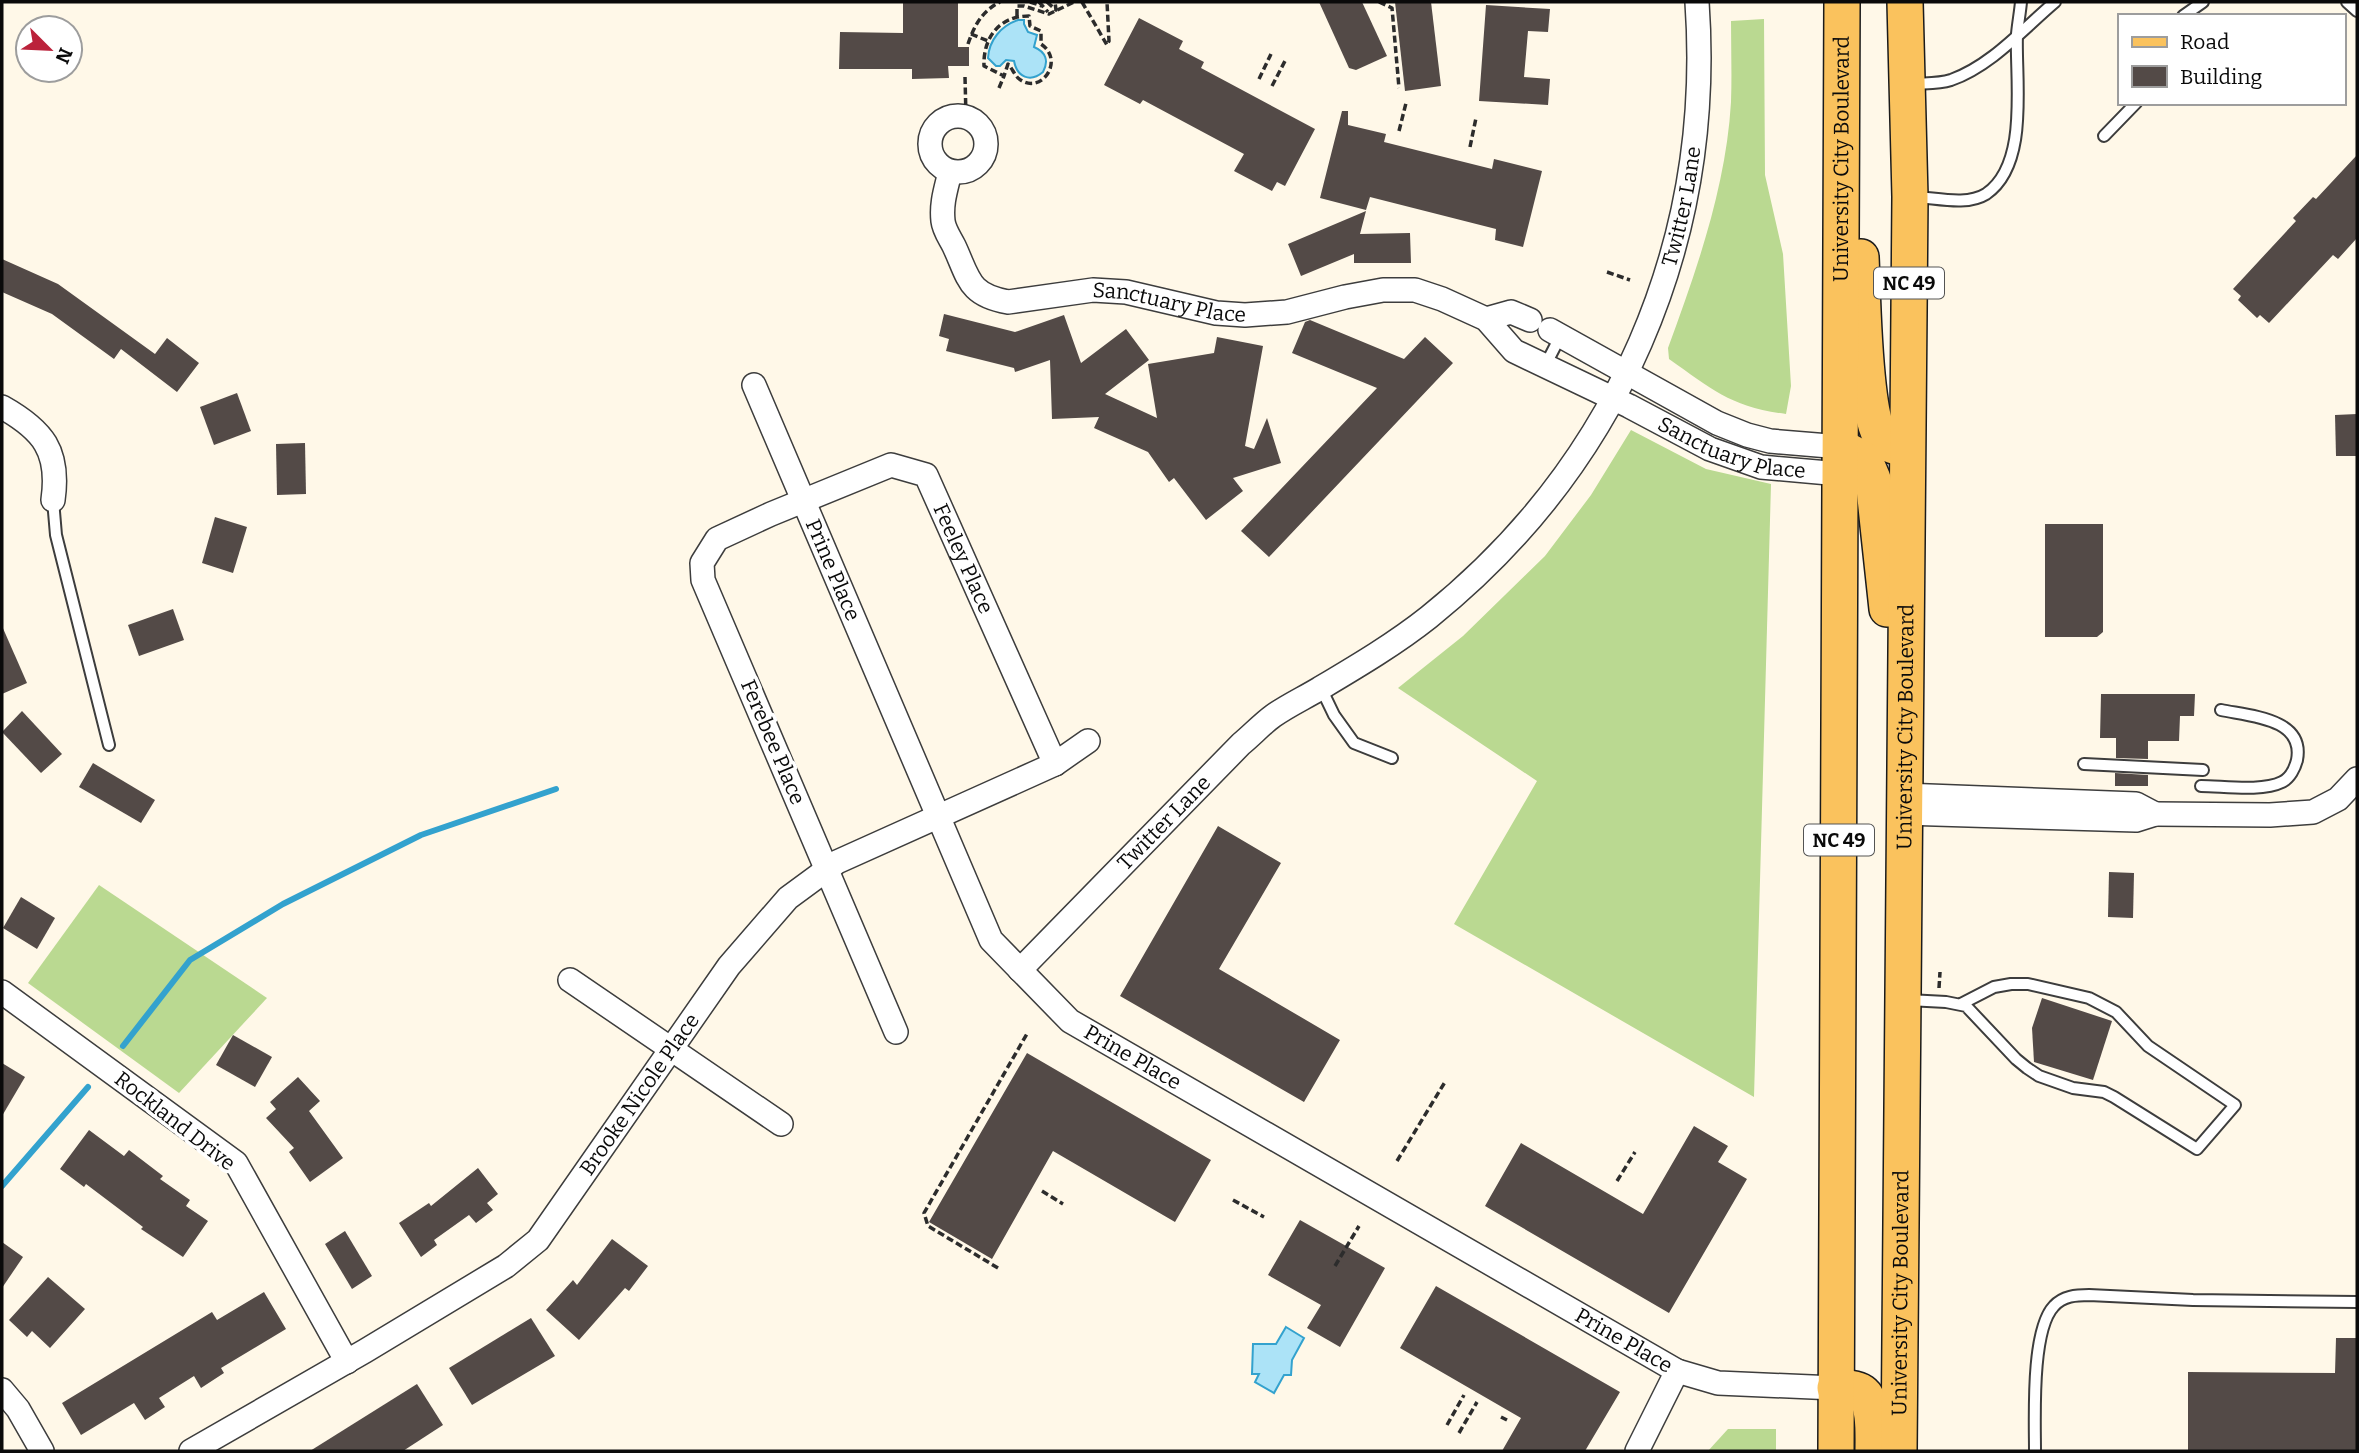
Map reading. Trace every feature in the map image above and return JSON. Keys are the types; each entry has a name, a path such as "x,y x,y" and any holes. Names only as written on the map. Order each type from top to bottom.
{"main road":[{"name":"University City Boulevard","path":"1836,1451 1842,2"},
{"name":"University City Boulevard","path":"1899,1451 1910,197 1905,2"},
{"path":"1840,187 1860,246 1868,388 1875,427 1884,442 1907,450"},
{"path":"1840,461 1865,460 1873,480 1890,642 1905,719"},
{"path":"1835,1388 1855,1389 1864,1393 1870,1403 1874,1451"}],"street":[{"name":"Twitter Lane","path":"1020,970 1241,744 1273,716 1321,688 1428,617 1509,544 1575,461 1613,399 1644,336 1676,244 1689,178 1700,88 1701,48 1697,2"},
{"path":"952,116 966,117 984,131 986,150 977,166 960,173 950,172 942,168 931,153 931,134 943,120 952,116"},
{"name":"Sanctuary Place","path":"950,172 942,201 943,225 965,277 981,293 995,300 1008,302 1093,290 1126,292 1216,313 1245,315 1287,312 1383,290 1415,290 1486,319 1514,351 1710,450 1761,467 1840,461"},
{"name":"Sanctuary Place","path":"1486,319 1511,312 1547,328 1717,423 1747,435 1840,461"},
{"name":"Prine Place","path":"754,385 991,940 1070,1021 1677,1371 1718,1384 1835,1388"},
{"path":"2,407 38,432 45,441 55,471 53,500"},
{"name":"Feeley Place","path":"802,501 891,465 926,475 1055,764"},
{"name":"Ferebee Place","path":"802,501 717,539 702,563 703,580 896,1032"},
{"name":"Brooke Nicole Place","path":"191,1451 347,1362 506,1266 538,1240 729,966 789,898 837,862 1055,764 1087,741"},
{"path":"1903,804 2136,820 2155,814 2313,813 2338,799 2357,779"},
{"path":"570,980 781,1125"},
{"name":"Rockland Drive","path":"2,992 236,1163 347,1362"},
{"path":"1637,1451 1677,1371"},
{"path":"2,1390 18,1409 42,1451"}],"lane":[{"path":"1910,197 1973,199 1985,195 2004,171 2010,159 2018,114 2017,35 2021,2"},
{"path":"1909,84 1937,83 1952,79 1993,55 2055,2"},
{"path":"2186,14 2203,2"},
{"path":"2347,2 2357,11"},
{"path":"2104,136 2134,105"},
{"path":"1545,366 1547,328"},
{"path":"53,500 56,536 109,745"},
{"path":"1321,688 1334,715 1354,743 1392,758"},
{"path":"2201,786 2250,787 2277,784 2288,778 2297,761 2297,743 2288,728 2270,720 2221,710"},
{"path":"2084,765 2203,770"},
{"path":"1902,1000 1961,1004 1994,987 2011,984 2039,986 2089,998 2116,1012 2148,1046 2235,1105 2197,1149 2115,1097 2104,1092 2073,1088 2039,1076 2016,1059 1972,1012 1961,1004"},
{"path":"2035,1451 2040,1340 2052,1307 2063,1299 2089,1294 2193,1300 2357,1302"}],"path":[{"path":"968,44 985,12 1000,2"},
{"path":"1030,2 1044,7"},
{"path":"1039,2 1049,13"},
{"path":"1047,2 1056,10"},
{"path":"1055,2 1056,10"},
{"path":"1017,16 1017,6 1049,13 1074,2"},
{"path":"1082,2 1107,45 1107,2"},
{"path":"1380,2 1392,8 1399,88"},
{"path":"999,88 1004,76 1008,64 1020,80 1037,83 1044,79 1052,62 1050,54 1041,44 1041,31 1030,26 1029,16 1017,16 996,27 983,53 984,66 1004,76"},
{"path":"971,34 988,41"},
{"path":"1259,79 1271,54"},
{"path":"1272,86 1285,61"},
{"path":"965,77 966,117"},
{"path":"1399,131 1406,103"},
{"path":"1470,147 1476,118"},
{"path":"1607,272 1630,280"},
{"path":"998,1268 928,1226 924,1213 1028,1032"},
{"path":"1397,1161 1445,1082"},
{"path":"1617,1181 1635,1152"},
{"path":"1042,1191 1063,1204"},
{"path":"1233,1200 1264,1217"},
{"path":"1335,1265 1359,1226"},
{"path":"1447,1425 1464,1395"},
{"path":"1459,1433 1477,1402"},
{"path":"1502,1417 1507,1420"}],"green space":[{"path":"1764,19 1765,175 1783,254 1791,386 1786,414 1751,407 1723,396 1669,359 1668,348 1699,258 1723,165 1731,102 1731,21"},
{"path":"1631,430 1706,469 1771,484 1754,1097 1454,924 1537,781 1398,688 1463,636 1545,556 1591,495"},
{"path":"99,885 267,998 179,1093 28,983"},
{"path":"1728,1429 1776,1429 1776,1451 1708,1451"}],"water":[{"path":"1018,20 1024,20 1028,32 1037,35 1034,47 1045,57 1043,72 1029,78 1018,71 1014,61 1006,60 996,66 988,58 997,34"},
{"path":"1286,1327 1304,1338 1292,1360 1291,1375 1284,1375 1274,1393 1255,1382 1259,1374 1252,1374 1253,1344 1276,1344"}],"building":[{"path":"903,2 958,2 958,47 969,47 969,66 948,66 949,78 912,79 912,69 839,69 840,32 903,33"},
{"path":"1319,2 1362,2 1387,56 1356,70 1349,68"},
{"path":"1395,2 1431,2 1441,86 1405,91"},
{"path":"1486,5 1550,9 1548,32 1528,31 1524,77 1550,79 1548,105 1479,101"},
{"path":"1139,18 1183,41 1179,49 1204,62 1201,68 1315,129 1285,186 1277,182 1272,191 1234,171 1244,154 1143,100 1140,104 1104,85"},
{"path":"1342,111 1348,111 1348,125 1386,134 1384,142 1492,169 1494,159 1542,171 1523,247 1495,240 1496,229 1370,197 1366,210 1320,198"},
{"path":"2357,155 2357,238 2338,259 2333,255 2269,323 2260,315 2257,318 2238,300 2241,296 2233,289 2296,221 2293,218 2313,197 2316,199"},
{"path":"1366,211 1360,234 1410,233 1411,263 1354,263 1354,254 1301,276 1288,244"},
{"path":"2,259 58,284 155,354 167,338 199,363 177,392 121,349 114,359 52,314 2,292"},
{"path":"944,314 1015,332 1064,315 1081,363 1126,329 1149,360 1105,394 1157,418 1148,364 1214,353 1217,337 1263,346 1245,446 1254,449 1267,418 1281,463 1233,478 1243,491 1206,520 1174,478 1169,482 1148,452 1094,428 1099,417 1052,419 1050,360 1015,372 1014,368 946,351 949,339 939,336"},
{"path":"1310,320 1404,359 1425,337 1453,363 1269,557 1241,531 1377,388 1292,353 1305,322"},
{"path":"237,393 251,431 214,445 200,407"},
{"path":"2357,414 2357,456 2336,456 2335,415"},
{"path":"305,443 306,494 277,495 276,444"},
{"path":"215,517 247,527 233,573 202,563"},
{"path":"2045,524 2103,524 2103,632 2097,637 2045,637"},
{"path":"173,609 184,640 139,656 128,625"},
{"path":"2,626 27,683 2,694"},
{"path":"2101,694 2195,694 2194,716 2180,716 2179,741 2148,741 2148,759 2116,758 2116,738 2100,738"},
{"path":"22,711 62,754 41,773 2,732"},
{"path":"93,763 155,800 141,823 79,787"},
{"path":"2115,773 2148,775 2148,786 2115,786"},
{"path":"1218,826 1281,863 1219,969 1340,1040 1304,1102 1120,996"},
{"path":"2109,872 2134,873 2133,918 2108,917"},
{"path":"21,897 55,918 37,949 3,928"},
{"path":"2042,998 2112,1021 2093,1080 2034,1062 2032,1028"},
{"path":"233,1035 272,1057 255,1087 216,1065"},
{"path":"1027,1053 1211,1160 1175,1222 1053,1151 992,1259 929,1222"},
{"path":"2,1063 25,1077 2,1116"},
{"path":"298,1077 320,1101 309,1111 343,1158 310,1182 289,1152 294,1148 266,1118 276,1109 270,1102"},
{"path":"1694,1126 1728,1146 1718,1162 1747,1179 1669,1313 1485,1206 1521,1143 1643,1214"},
{"path":"89,1130 124,1156 129,1150 163,1176 160,1179 190,1200 186,1206 208,1221 183,1257 141,1229 143,1227 86,1184 84,1187 60,1169"},
{"path":"478,1168 498,1194 487,1203 493,1210 476,1223 469,1215 434,1240 437,1245 421,1257 399,1223 429,1203 431,1206"},
{"path":"1300,1220 1385,1268 1340,1347 1307,1328 1321,1305 1268,1275"},
{"path":"345,1231 372,1276 352,1289 325,1244"},
{"path":"612,1239 648,1266 629,1291 625,1288 579,1340 546,1310 573,1280 577,1285"},
{"path":"2,1242 23,1257 2,1288"},
{"path":"48,1277 85,1309 50,1348 32,1331 27,1337 9,1320"},
{"path":"1436,1286 1620,1392 1585,1451 1502,1451 1521,1418 1400,1348"},
{"path":"264,1292 286,1329 221,1368 224,1373 201,1388 194,1376 159,1398 165,1407 145,1420 134,1403 81,1435 62,1403 212,1312 217,1320"},
{"path":"531,1318 555,1356 472,1405 449,1368"},
{"path":"2336,1338 2357,1338 2357,1451 2188,1451 2188,1372 2335,1373"},
{"path":"417,1384 443,1425 403,1451 310,1451"}],"waterway":[{"path":"123,1046 190,960 283,904 421,835 556,789"},
{"path":"2,1186 88,1087"}]}
